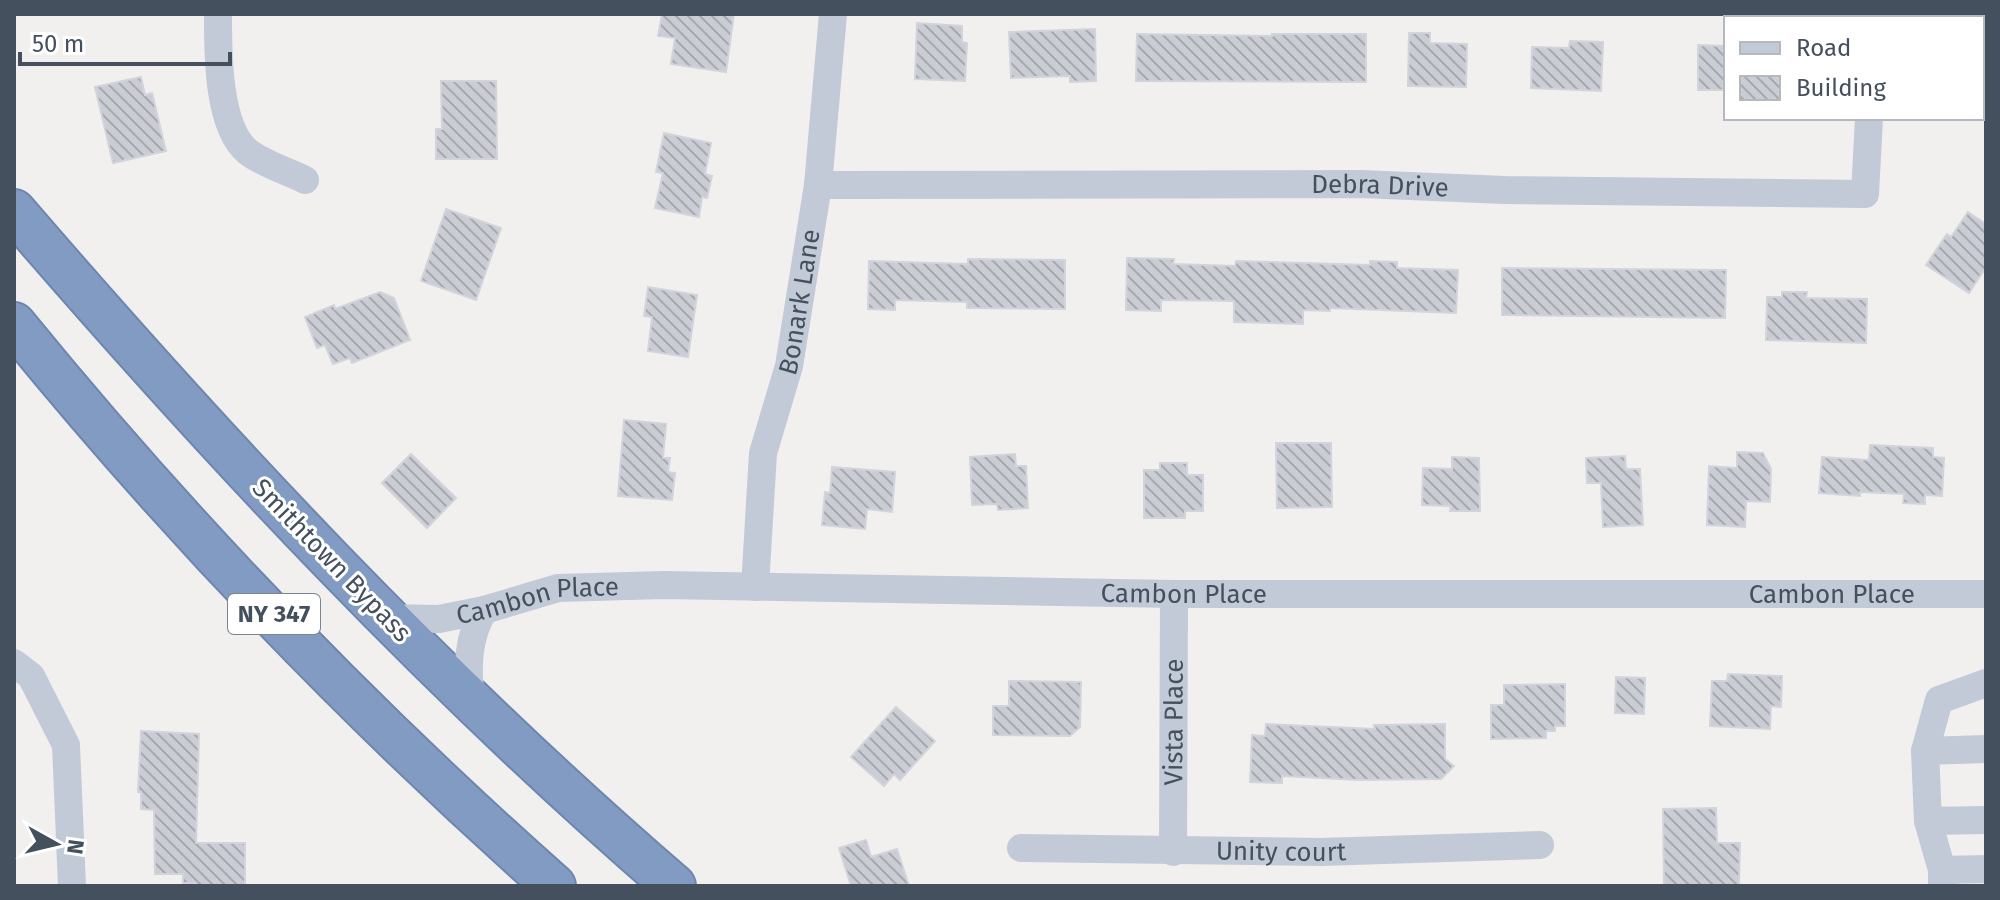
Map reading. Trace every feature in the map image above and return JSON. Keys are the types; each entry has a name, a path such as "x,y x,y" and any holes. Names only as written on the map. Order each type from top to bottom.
{"highway":[{"name":"Smithtown Bypass","path":"14,211 141,355 386,618 569,794 674,886"},
{"name":"NY 347","path":"14,324 160,492 290,631 371,714 554,886"}],"street":[{"path":"218,14 218,56 230,129 248,152 305,180"},
{"name":"Bonark Lane","path":"755,587 763,453 789,366 818,185 833,14"},
{"name":"Debra Drive","path":"818,185 1361,184 1505,190 1865,194 1869,120"},
{"name":"Cambon Place","path":"386,618 439,619 484,610 558,588 664,585 1174,594 1986,594"},
{"name":"Vista Place","path":"1173,852 1174,594"},
{"path":"471,702 468,666 471,640 484,610"},
{"path":"14,663 31,676 66,745 72,886"},
{"path":"1986,683 1939,700 1925,751 1928,821 1942,878 1986,869"},
{"path":"1925,751 1986,749"},
{"path":"1928,821 1986,820"},
{"name":"Unity court","path":"1021,848 1321,852 1540,845"}],"building":[{"path":"662,14 734,14 726,72 671,64 675,38 658,36"},
{"path":"917,23 962,26 962,42 967,43 965,81 915,79"},
{"path":"1095,29 1096,81 1070,82 1070,76 1011,78 1009,32"},
{"path":"1409,33 1430,33 1430,43 1467,44 1466,87 1408,86"},
{"path":"1137,34 1366,34 1366,82 1136,81"},
{"path":"1570,41 1603,42 1601,91 1531,88 1532,47 1569,48"},
{"path":"1698,45 1724,46 1724,90 1698,90"},
{"path":"141,77 145,95 152,93 166,151 113,163 95,87"},
{"path":"441,81 496,81 497,159 436,159 436,129 442,129"},
{"path":"664,133 711,143 705,174 712,176 707,198 702,197 699,217 655,208 663,173 656,172"},
{"path":"446,209 501,228 476,300 421,281"},
{"path":"1968,212 1986,224 1986,267 1969,293 1926,265 1947,234 1951,237"},
{"path":"1127,258 1174,259 1173,264 1235,266 1236,261 1370,265 1370,261 1397,262 1397,268 1458,270 1456,313 1330,308 1330,311 1303,310 1303,324 1234,322 1234,301 1161,300 1161,311 1126,310"},
{"path":"968,259 1065,260 1065,309 967,308 967,302 895,300 895,310 868,309 869,261 968,264"},
{"path":"1502,268 1726,270 1725,318 1502,315"},
{"path":"648,287 697,295 688,357 648,351 652,317 644,316"},
{"path":"380,292 394,298 410,340 352,363 350,358 333,364 325,345 317,348 305,317"},
{"path":"1782,292 1807,292 1806,298 1867,299 1866,343 1766,340 1767,297 1782,297"},
{"path":"624,420 666,424 663,458 670,458 668,472 675,473 672,500 618,496"},
{"path":"1276,443 1331,443 1332,507 1277,508"},
{"path":"1870,445 1933,448 1933,457 1944,458 1942,496 1925,495 1925,504 1903,503 1904,494 1860,492 1860,496 1819,493 1822,457 1869,460"},
{"path":"1737,452 1763,453 1771,469 1770,502 1746,501 1745,527 1707,525 1709,466 1737,468"},
{"path":"411,454 456,498 427,528 382,483"},
{"path":"1015,454 1016,466 1026,466 1028,508 998,510 997,504 972,505 970,457"},
{"path":"1625,456 1626,469 1640,469 1643,525 1603,527 1601,483 1587,483 1586,458"},
{"path":"1452,457 1479,458 1480,511 1450,511 1451,506 1422,505 1423,468 1452,469"},
{"path":"1160,463 1187,463 1187,475 1203,475 1203,511 1185,511 1185,518 1144,518 1144,470 1160,470"},
{"path":"832,467 895,472 892,512 867,509 865,529 822,525 825,492 830,493"},
{"path":"1728,674 1782,676 1781,707 1771,706 1770,729 1710,726 1712,681 1727,681"},
{"path":"1616,677 1645,678 1644,714 1615,713"},
{"path":"1009,681 1081,682 1080,727 1070,736 993,735 993,706 1009,706"},
{"path":"1565,684 1565,726 1555,726 1555,731 1546,731 1546,738 1491,739 1491,705 1504,705 1504,685"},
{"path":"896,707 935,741 900,780 894,774 884,786 851,757"},
{"path":"1266,724 1375,729 1374,725 1445,724 1445,759 1454,766 1441,779 1359,780 1282,776 1282,783 1250,782 1252,735 1265,736"},
{"path":"141,731 199,734 196,843 245,843 245,886 195,886 195,883 183,883 183,874 155,874 154,810 141,809 141,792 138,792"},
{"path":"1716,808 1717,843 1740,843 1739,886 1664,886 1663,809"},
{"path":"866,840 871,857 897,849 909,886 851,886 839,848"}]}
